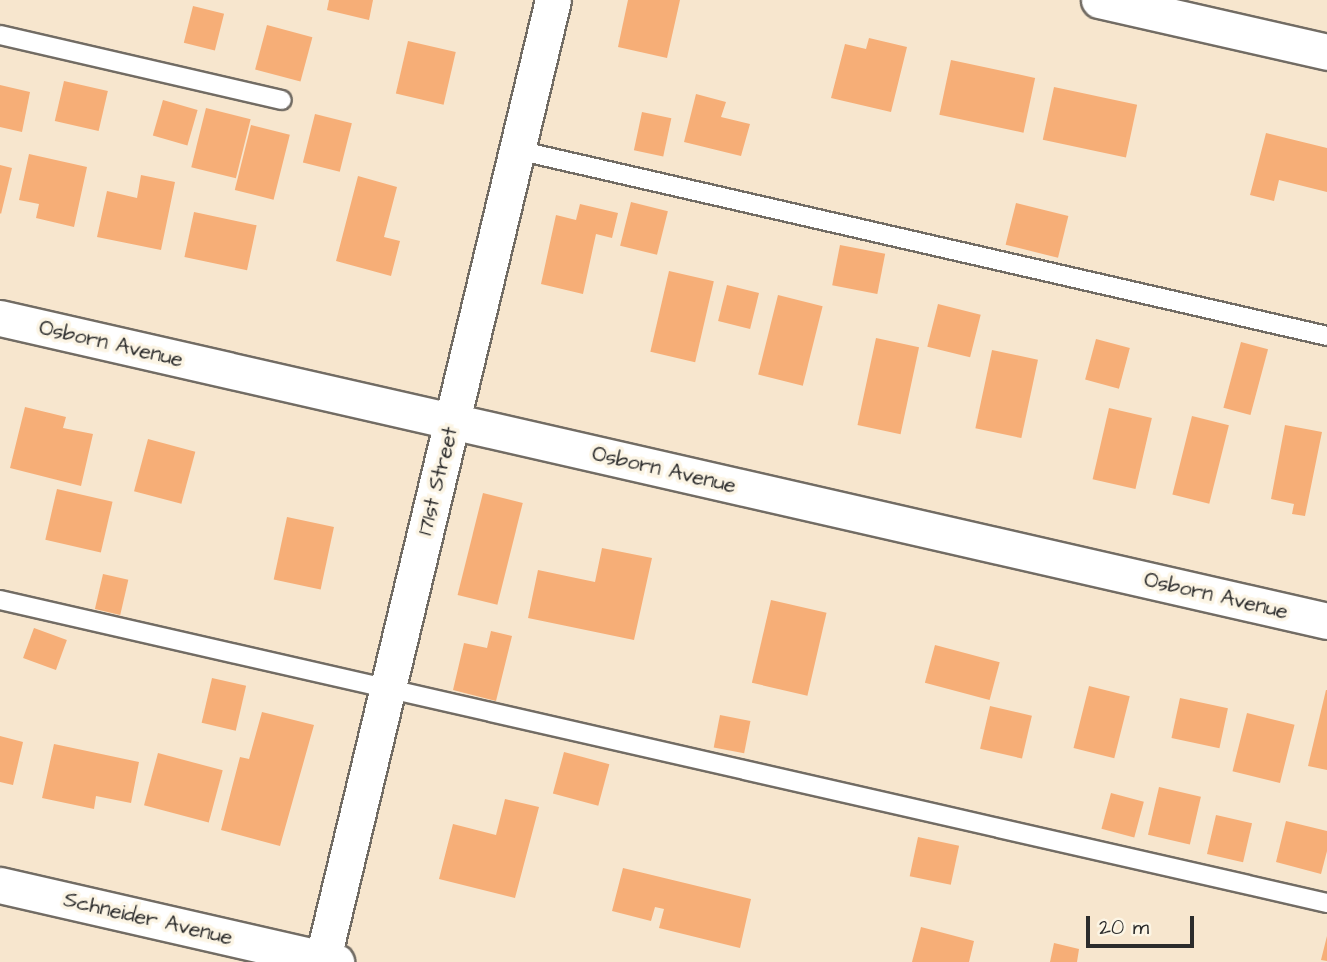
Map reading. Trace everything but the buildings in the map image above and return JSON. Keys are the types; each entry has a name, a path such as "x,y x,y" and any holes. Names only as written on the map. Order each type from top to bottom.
{"street":[{"name":"171st Street","path":"327,961 552,0"},
{"path":"1099,0 1327,52"},
{"name":"Osborn Avenue","path":"0,318 1327,621"},
{"name":"Schneider Avenue","path":"0,885 327,961"}],"lane":[{"path":"0,35 282,100"},
{"path":"517,150 1327,336"},
{"path":"0,600 1327,903"}]}
